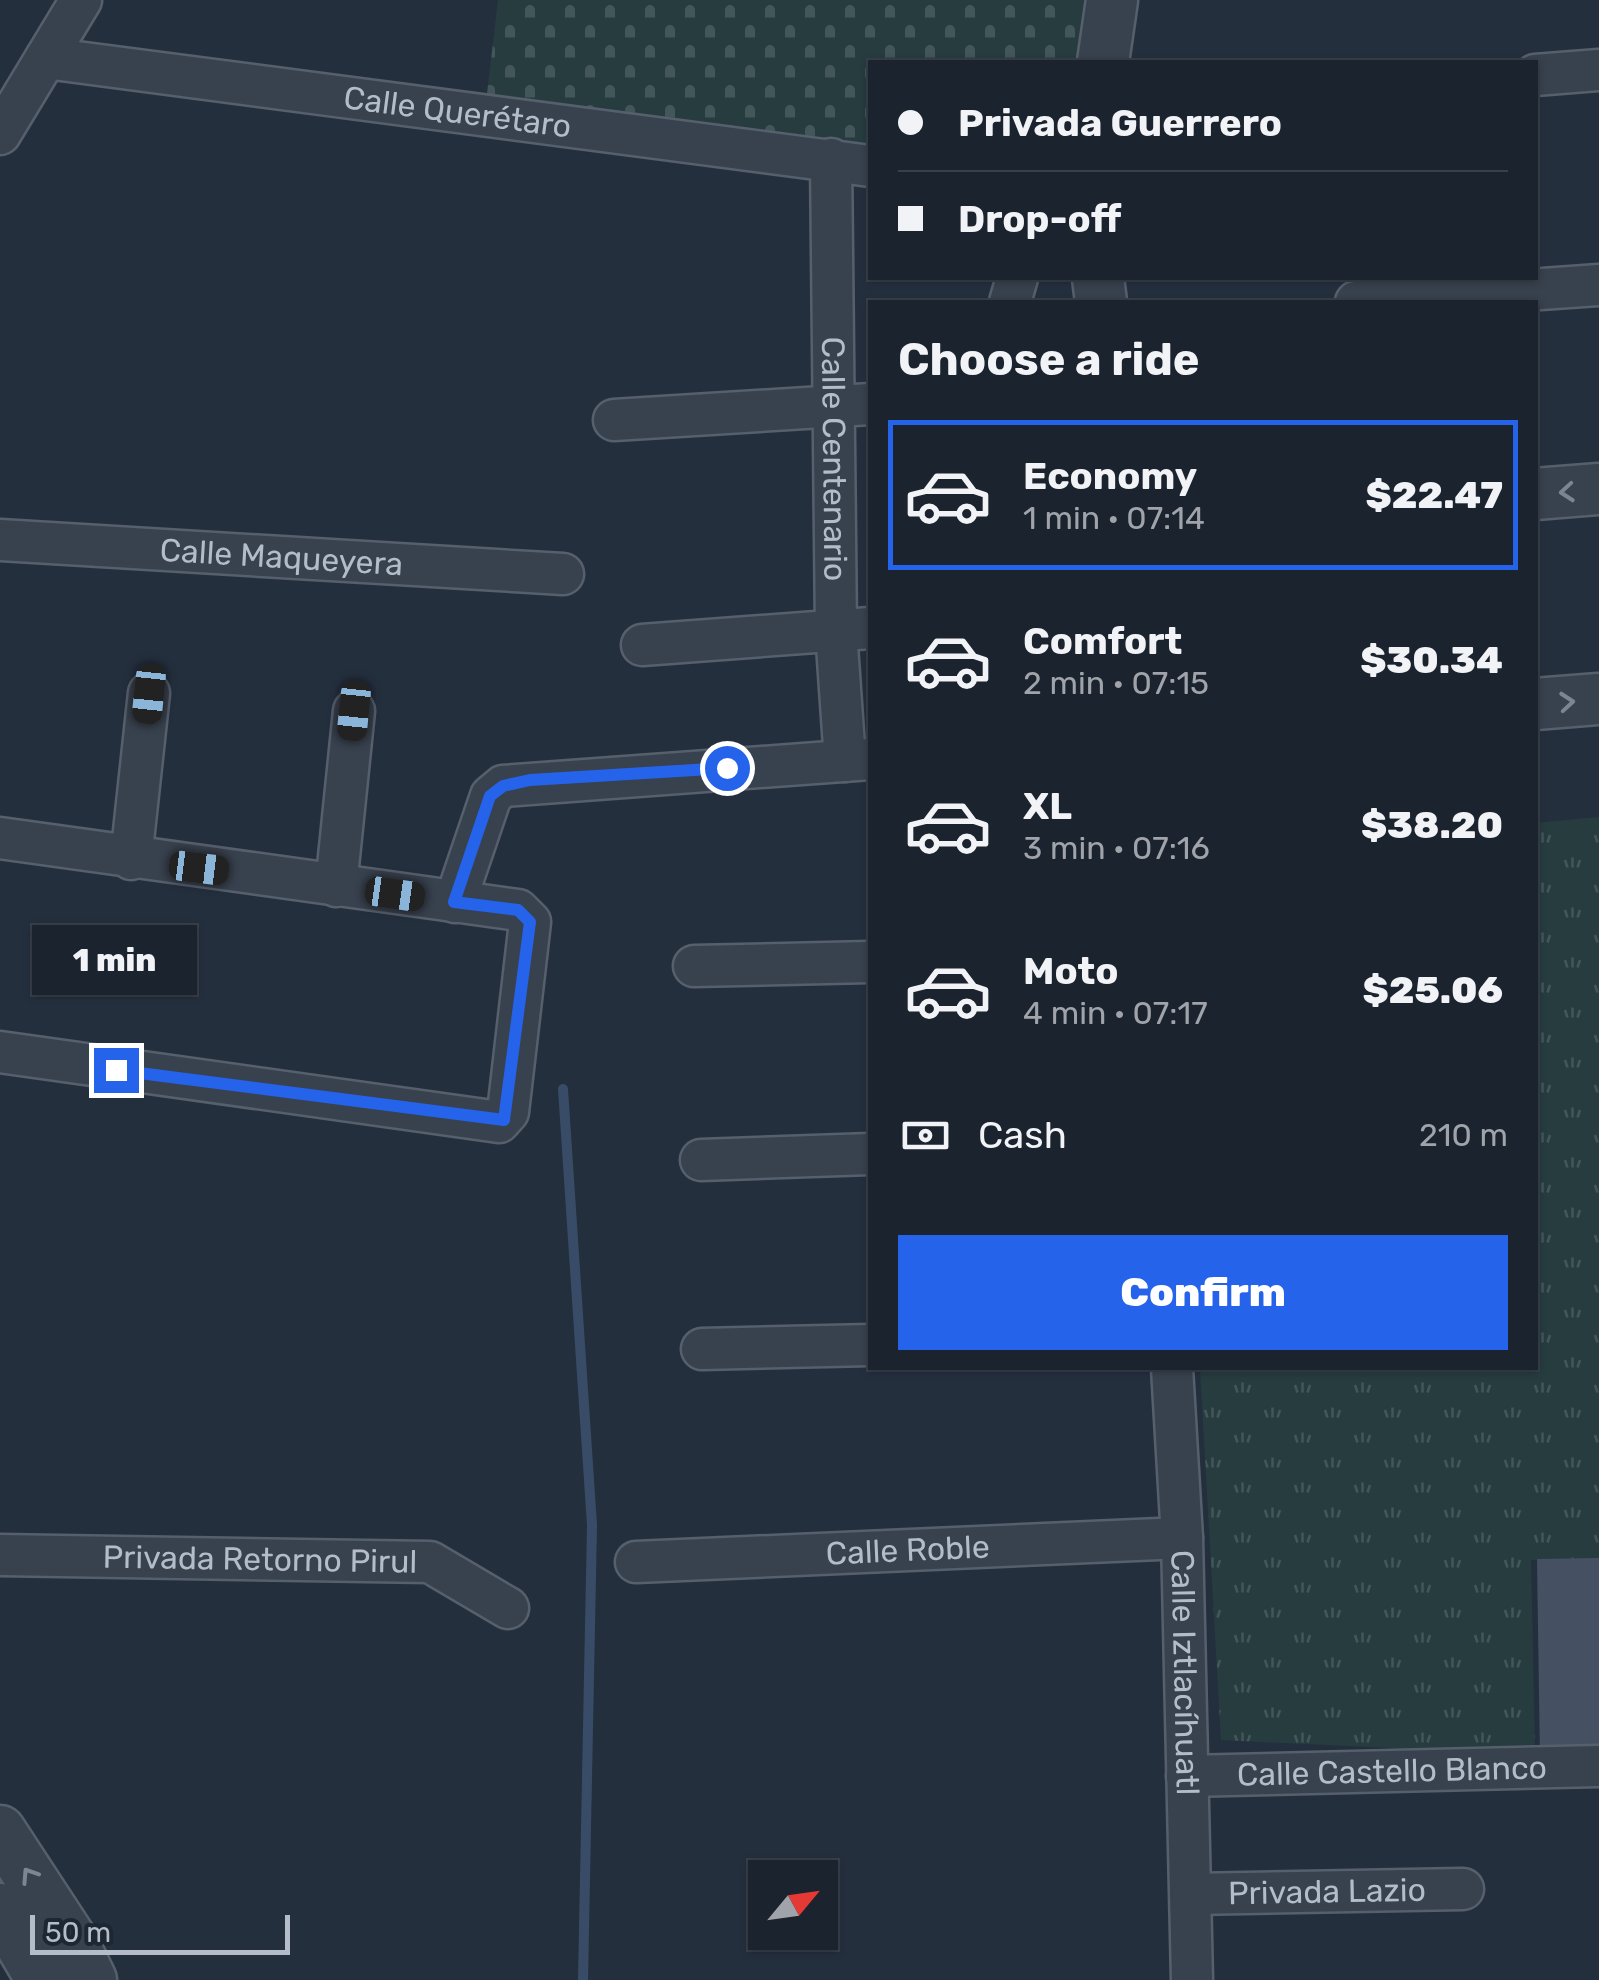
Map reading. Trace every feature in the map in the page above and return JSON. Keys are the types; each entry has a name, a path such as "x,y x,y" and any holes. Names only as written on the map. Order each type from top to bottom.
{"street":[{"path":"0,134 81,0"},
{"path":"1103,60 1112,0"},
{"name":"Calle Querétaro","path":"46,58 868,166"},
{"path":"1538,75 1599,70"},
{"name":"Calle Centenario","path":"831,159 852,405 857,760"},
{"path":"1386,300 1599,286"},
{"path":"614,420 852,405"},
{"path":"1538,494 1599,489"},
{"name":"Calle Maqueyera","path":"0,540 563,574"},
{"path":"642,645 853,630"},
{"path":"131,859 149,694"},
{"path":"1538,704 1599,699"},
{"path":"336,886 354,711"},
{"path":"454,902 490,796 503,786 857,760"},
{"path":"0,838 454,902 526,914 530,922 504,1120 193,1082 0,1052"},
{"path":"694,966 868,962"},
{"path":"701,1160 868,1154"},
{"path":"702,1349 868,1344"},
{"name":"Calle Iztlacíhuatl","path":"1172,1370 1182,1538 1192,1980"},
{"name":"Calle Roble","path":"636,1562 1182,1538"},
{"name":"Privada Retorno Pirul","path":"0,1555 430,1562 508,1608"},
{"name":"Calle Castello Blanco","path":"1187,1776 1599,1766"},
{"path":"0,1831 72,1940 91,1980"},
{"name":"Privada Lazio","path":"1192,1894 1463,1888"},
{"path":"0,1909 42,1980"}],"green space":[{"path":"498,0 1097,0 1083,60 868,60 868,157 486,102"},
{"path":"1599,817 1599,1559 1531,1560 1535,1755 1221,1740 1200,1370 1538,1370 1538,823"}],"building":[{"path":"1599,1558 1599,1758 1540,1759 1537,1559"}],"waterway":[{"path":"563,1089 592,1525 583,1980"}],"route":[{"path":"116,1070 504,1120 530,922 518,910 454,902 490,796 503,786 530,780 727,768"}]}
